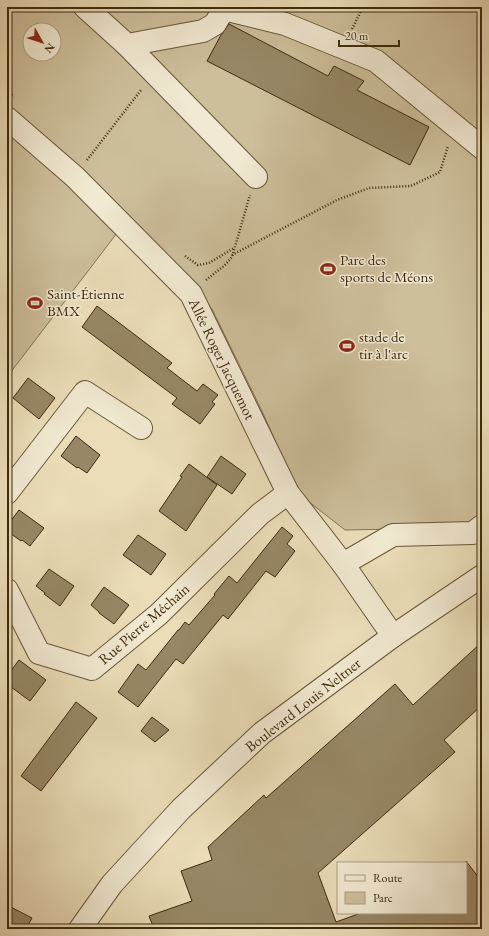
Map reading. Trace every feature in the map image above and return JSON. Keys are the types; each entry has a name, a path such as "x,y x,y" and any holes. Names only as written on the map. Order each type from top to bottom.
{"street":[{"path":"85,7 127,46 256,177"},
{"path":"127,46 203,31 215,24 225,7 232,11 285,24 376,61 482,148"},
{"name":"Allée Roger Jacquemot","path":"7,118 75,177 191,294 288,493 343,564 393,636"},
{"path":"7,137 28,150 54,159"},
{"path":"7,493 85,392 141,428"},
{"name":"Rue Pierre Méchain","path":"7,590 39,653 92,669 159,614 260,514 288,493"},
{"path":"343,564 393,536 473,533 482,526"},
{"name":"Boulevard Louis Neltner","path":"80,929 112,884 181,809 262,734 393,636 482,576"}],"path":[{"path":"350,32 363,7"},
{"path":"84,164 154,73"},
{"path":"232,255 337,200 369,188 411,186 440,172 454,126"},
{"path":"191,294 225,265 232,255 256,177"}],"green space":[{"name":"Parc des sports de Méons","path":"7,7 482,7 482,522 447,528 345,530 299,494 261,409 212,309 127,220 7,377"}],"building":[{"path":"229,24 328,76 334,66 364,81 357,90 429,127 410,165 207,61 221,35"},
{"path":"97,306 172,363 167,368 197,391 203,384 218,395 212,402 215,404 200,424 172,404 177,398 82,327"},
{"path":"28,378 55,398 39,419 13,398"},
{"path":"76,436 100,455 87,473 78,467 77,468 61,456"},
{"path":"221,456 246,474 232,494 207,477"},
{"path":"189,464 217,485 186,531 159,511"},
{"path":"19,510 44,528 30,546 7,531 7,526"},
{"path":"282,527 293,536 287,544 295,551 275,577 266,571 228,619 223,615 183,664 176,659 138,707 118,692 138,664 146,670 185,622 189,625 229,576 237,583"},
{"path":"138,535 166,554 151,575 123,555"},
{"path":"49,569 74,586 60,606 36,586"},
{"path":"104,587 129,605 114,624 91,605"},
{"path":"482,642 482,705 444,740 455,752 318,873 336,922 358,914 467,914 467,862 482,882 482,929 154,929 149,916 192,901 181,871 212,860 208,847 264,795 266,798 395,684 413,705"},
{"path":"19,660 46,680 30,701 7,684 7,676"},
{"path":"76,702 97,718 41,791 21,776"},
{"path":"152,717 169,730 155,742 141,731"},
{"path":"7,905 32,918 26,929 7,929"}],"place":[{"name":"Parc des sports de Méons","path":"328,269"},
{"name":"Saint-Étienne BMX","path":"35,303"},
{"name":"stade de tir à l'arc","path":"347,346"}]}
